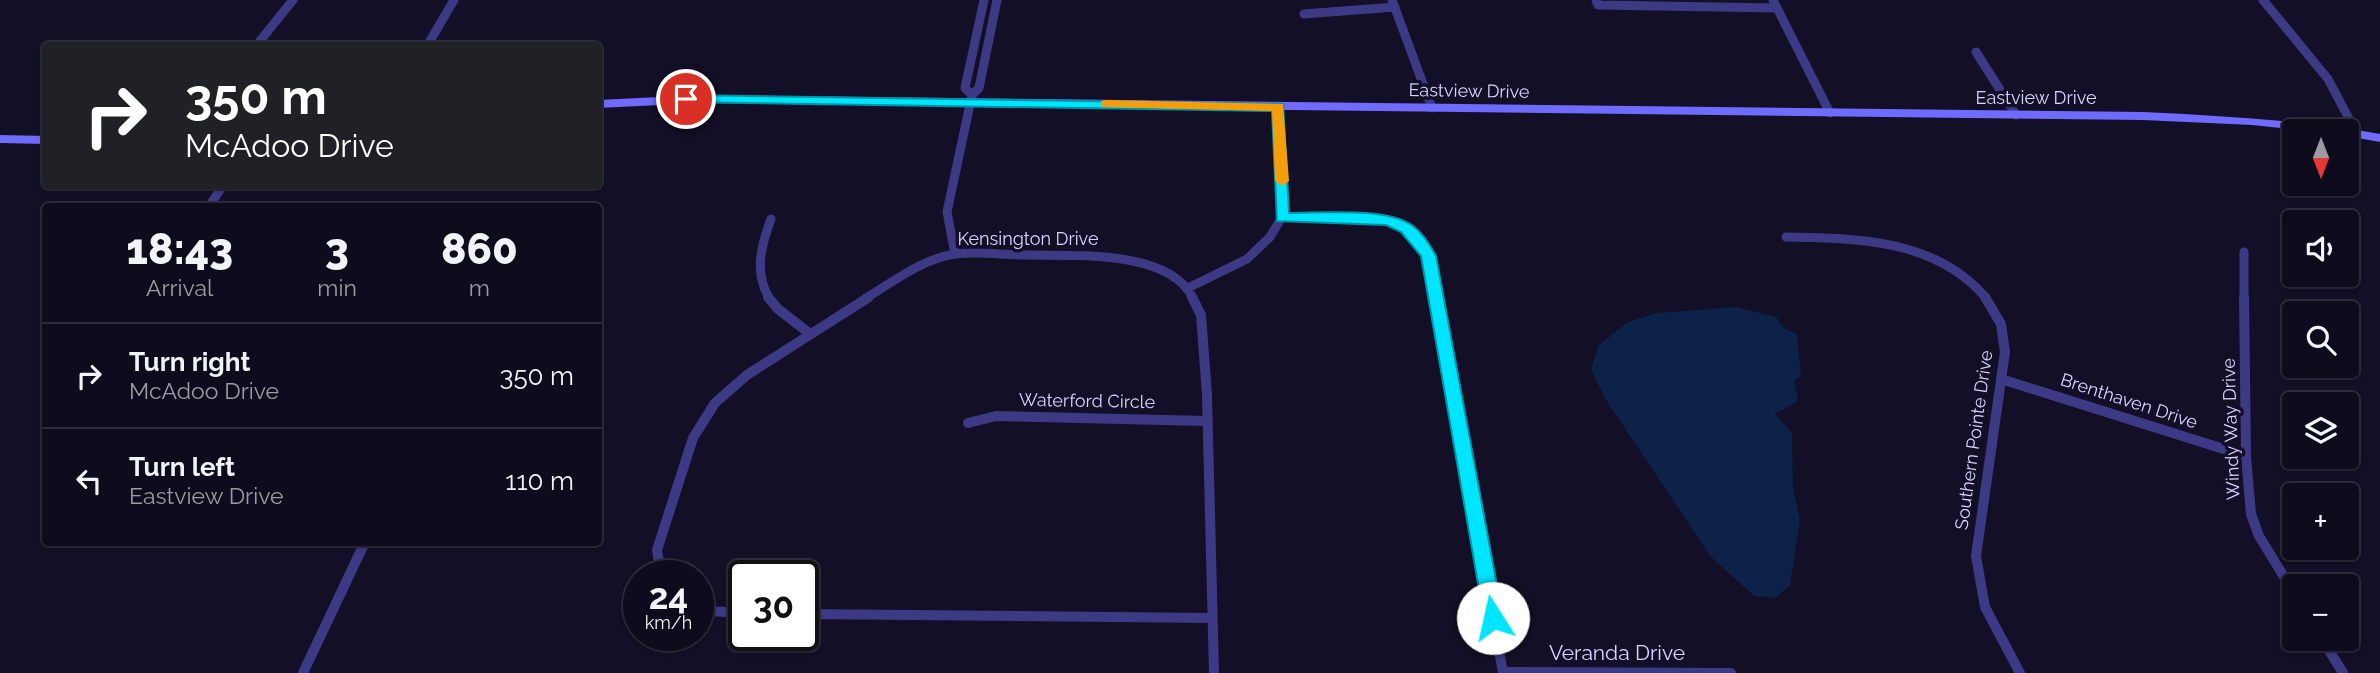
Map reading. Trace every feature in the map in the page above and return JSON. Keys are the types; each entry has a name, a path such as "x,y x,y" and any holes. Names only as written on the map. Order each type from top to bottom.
{"street":[{"path":"259,42 293,0"},
{"path":"429,42 454,0"},
{"path":"971,99 965,88 984,0"},
{"path":"955,254 947,212 952,180 971,99 979,89 997,0"},
{"path":"1596,0 1598,5 1774,4 1830,113"},
{"path":"2263,0 2332,81 2346,104 2349,119"},
{"path":"1304,14 1393,3 1432,108"},
{"path":"1976,52 2016,115"},
{"name":"Eastview Drive","path":"602,104 681,99 971,99 1278,107 2193,117 2282,126"},
{"path":"1214,673 1201,314 1188,288 1247,259 1270,237 1282,217 1278,107"},
{"path":"2359,134 2380,138"},
{"path":"0,139 42,140"},
{"path":"1282,217 1388,220 1407,228 1429,256 1503,672"},
{"path":"772,219 760,246 760,276 770,301 809,333"},
{"name":"Southern Pointe Drive","path":"1786,237 1842,238 1905,247 1938,259 1961,273 1992,305 2004,327 2005,352 1976,556 1985,607 2020,673"},
{"name":"Windy Way Drive","path":"2244,252 2246,456 2253,524 2283,574"},
{"name":"Kensington Drive","path":"659,560 657,550 693,438 715,403 747,375 809,333 919,266 955,254 1109,256 1136,261 1162,271 1188,288"},
{"name":"Brenthaven Drive","path":"2001,379 2246,456"},
{"name":"Waterford Circle","path":"968,423 996,416 1206,421"},
{"path":"303,673 363,546"},
{"path":"819,614 1211,618"},
{"path":"2329,651 2343,673"},
{"name":"Veranda Drive","path":"1503,672 1731,673"}],"water":[{"path":"1736,307 1776,317 1784,328 1797,335 1801,376 1794,381 1798,401 1775,414 1792,433 1793,489 1800,520 1790,585 1775,598 1754,596 1711,557 1606,400 1591,370 1598,346 1628,322 1657,313"}],"slow traffic":[{"path":"1106,104 1278,107 1282,181"}],"route":[{"path":"686,99 1278,107 1282,217 1388,220 1407,228 1429,256 1493,618"}]}
